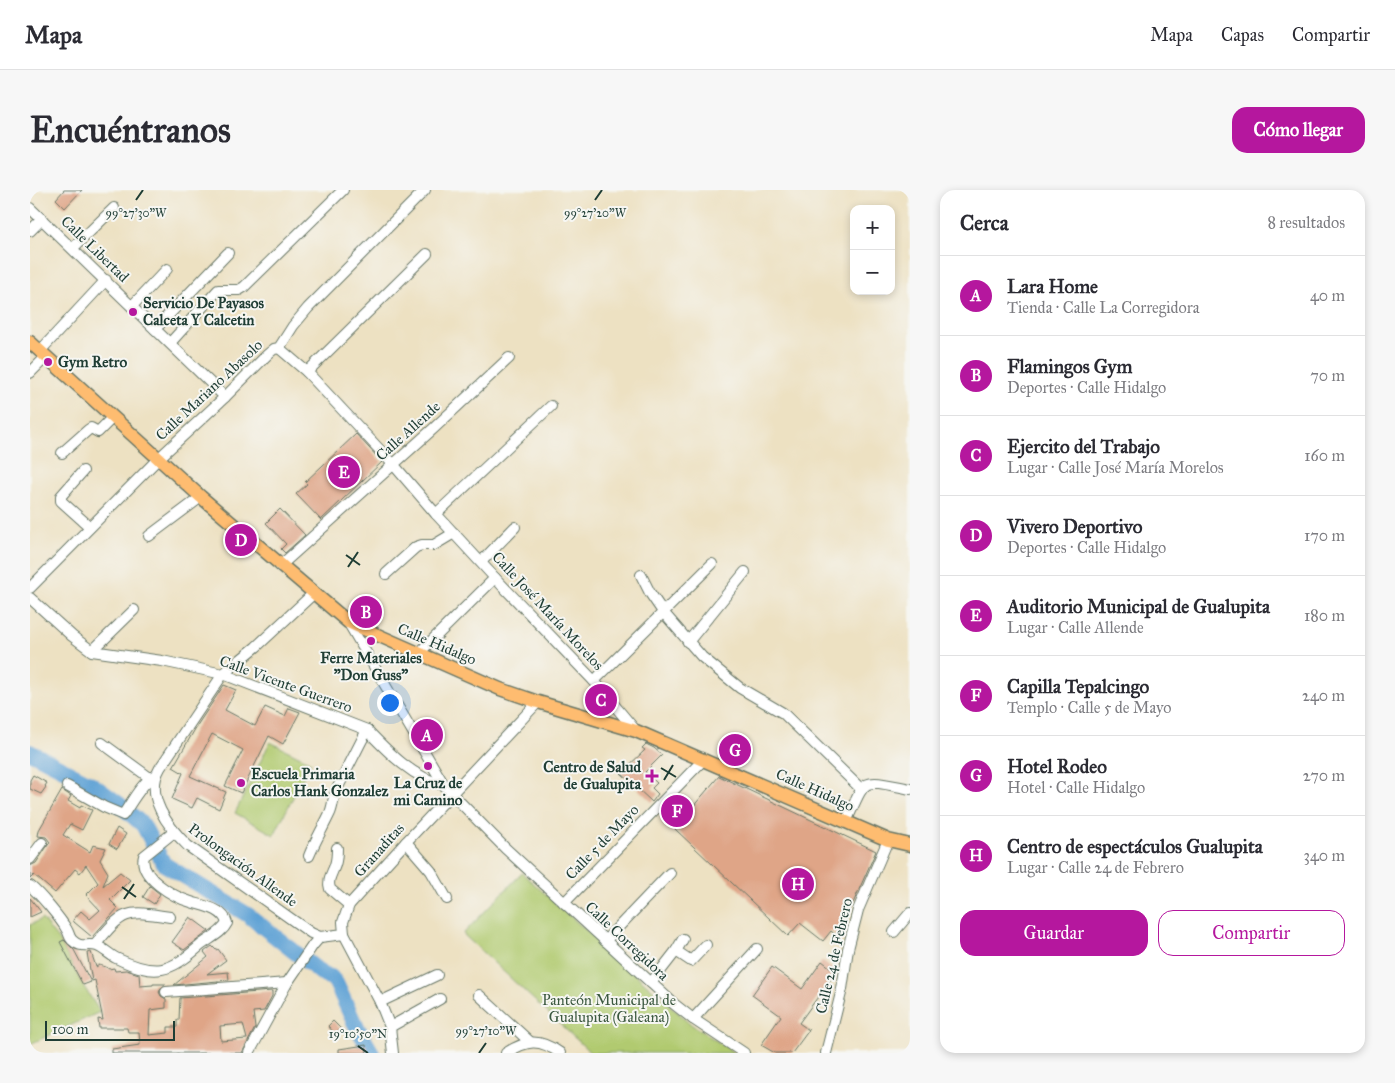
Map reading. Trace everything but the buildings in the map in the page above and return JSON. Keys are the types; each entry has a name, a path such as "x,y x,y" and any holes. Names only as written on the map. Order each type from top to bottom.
{"main road":[{"name":"Calle Hidalgo","path":"39,350 201,497 348,622 500,689 636,731 888,840 910,845"}],"street":[{"path":"170,343 218,290 239,290 244,287 343,190"},
{"name":"Calle Mariano Abasolo","path":"30,588 158,459 268,354 279,348 293,326 308,308 426,190"},
{"name":"Calle Libertad","path":"30,208 224,397"},
{"path":"73,248 114,208"},
{"path":"30,231 42,219"},
{"path":"155,329 228,253"},
{"path":"307,372 427,254"},
{"path":"132,306 167,269"},
{"path":"30,374 39,350 106,280"},
{"name":"Calle José María Morelos","path":"279,348 307,372 393,464 436,514 594,681 636,731"},
{"name":"Calle Allende","path":"280,566 509,358"},
{"path":"436,514 551,406"},
{"path":"62,453 88,430 91,428 98,432 113,417"},
{"path":"83,471 61,496 61,501 90,527"},
{"path":"149,536 201,497"},
{"path":"481,562 515,527"},
{"path":"386,574 416,547 434,545 454,533"},
{"path":"594,681 712,564"},
{"path":"688,642 745,572"},
{"path":"641,575 663,612 688,642 717,671 740,688 783,713 861,789"},
{"path":"418,654 496,578"},
{"path":"67,786 104,807 123,815 153,777 223,674 256,647 313,594"},
{"name":"Calle Vicente Guerrero","path":"30,598 72,636 92,651 162,661 223,674 367,730 382,746 420,775 444,785"},
{"path":"92,651 134,610"},
{"name":"Calle Corregidora","path":"348,622 444,785 451,793 505,848 651,983 693,1019 744,1053"},
{"name":"Granaditas","path":"344,934 343,922 350,905 451,793 538,702"},
{"path":"309,856 315,840 330,813 332,800 367,730"},
{"path":"102,744 153,777"},
{"name":"Calle 5 de Mayo","path":"564,903 703,760"},
{"name":"Prolongación Allende","path":"153,777 155,791 163,815 174,832 188,846 311,933 320,937"},
{"path":"846,822 861,789 870,782 910,788"},
{"path":"30,886 67,930 71,939 84,947 95,946 117,958 147,970 162,970 182,962 206,940 223,930 226,926 226,920 217,911 190,902 159,885 148,874 144,866 144,856 174,832"},
{"name":"Calle 24 de Febrero","path":"826,1053 842,989 848,949 858,910 888,840"},
{"path":"406,842 431,871 447,899"},
{"path":"30,859 42,843"},
{"path":"337,848 336,864 330,876 329,886 330,889 350,905"},
{"path":"606,941 670,873"},
{"path":"95,946 118,919 129,914 137,912 170,917"},
{"path":"894,932 910,914"},
{"path":"249,1053 287,983 313,945 320,937 344,934 380,1002 390,1027 392,1053"},
{"path":"651,983 683,939"},
{"path":"676,951 691,961 706,945"},
{"path":"693,1019 757,949"},
{"path":"380,1002 437,975"},
{"path":"166,992 287,983"},
{"path":"479,995 529,1041 551,1046 560,1053"},
{"path":"390,1027 440,1000"},
{"path":"506,1053 529,1041"}],"green space":[{"path":"270,742 311,762 274,835 235,813"},
{"name":"Panteón Municipal de Gualupita (Galeana)","path":"522,873 692,1025 735,1053 591,1053 463,934"},
{"path":"42,919 60,942 81,982 100,1012 30,1044 30,925"}],"waterway":[{"path":"30,752 90,783 119,804 143,825 164,864 248,915 325,976 331,977 336,983 354,1022 372,1053"}],"place":[{"name":"Servicio De Payasos Calceta Y Calcetin","path":"133,312"},
{"name":"Gym Retro","path":"48,362"},
{"name":"Auditorio Municipal de Gualupita","path":"344,472"},
{"name":"Vivero Deportivo","path":"241,540"},
{"name":"Flamingos Gym","path":"366,612"},
{"name":"Ferre Materiales \"Don Guss\"","path":"371,641"},
{"name":"Ejercito del Trabajo","path":"601,700"},
{"name":"Lara Home","path":"427,735"},
{"name":"Hotel Rodeo","path":"735,750"},
{"name":"La Cruz de mi Camino","path":"428,766"},
{"name":"Centro de Salud de Gualupita","path":"652,776"},
{"name":"Escuela Primaria Carlos Hank Gonzalez","path":"241,783"},
{"name":"Capilla Tepalcingo","path":"677,811"},
{"name":"Centro de espectáculos Gualupita","path":"798,884"}]}
